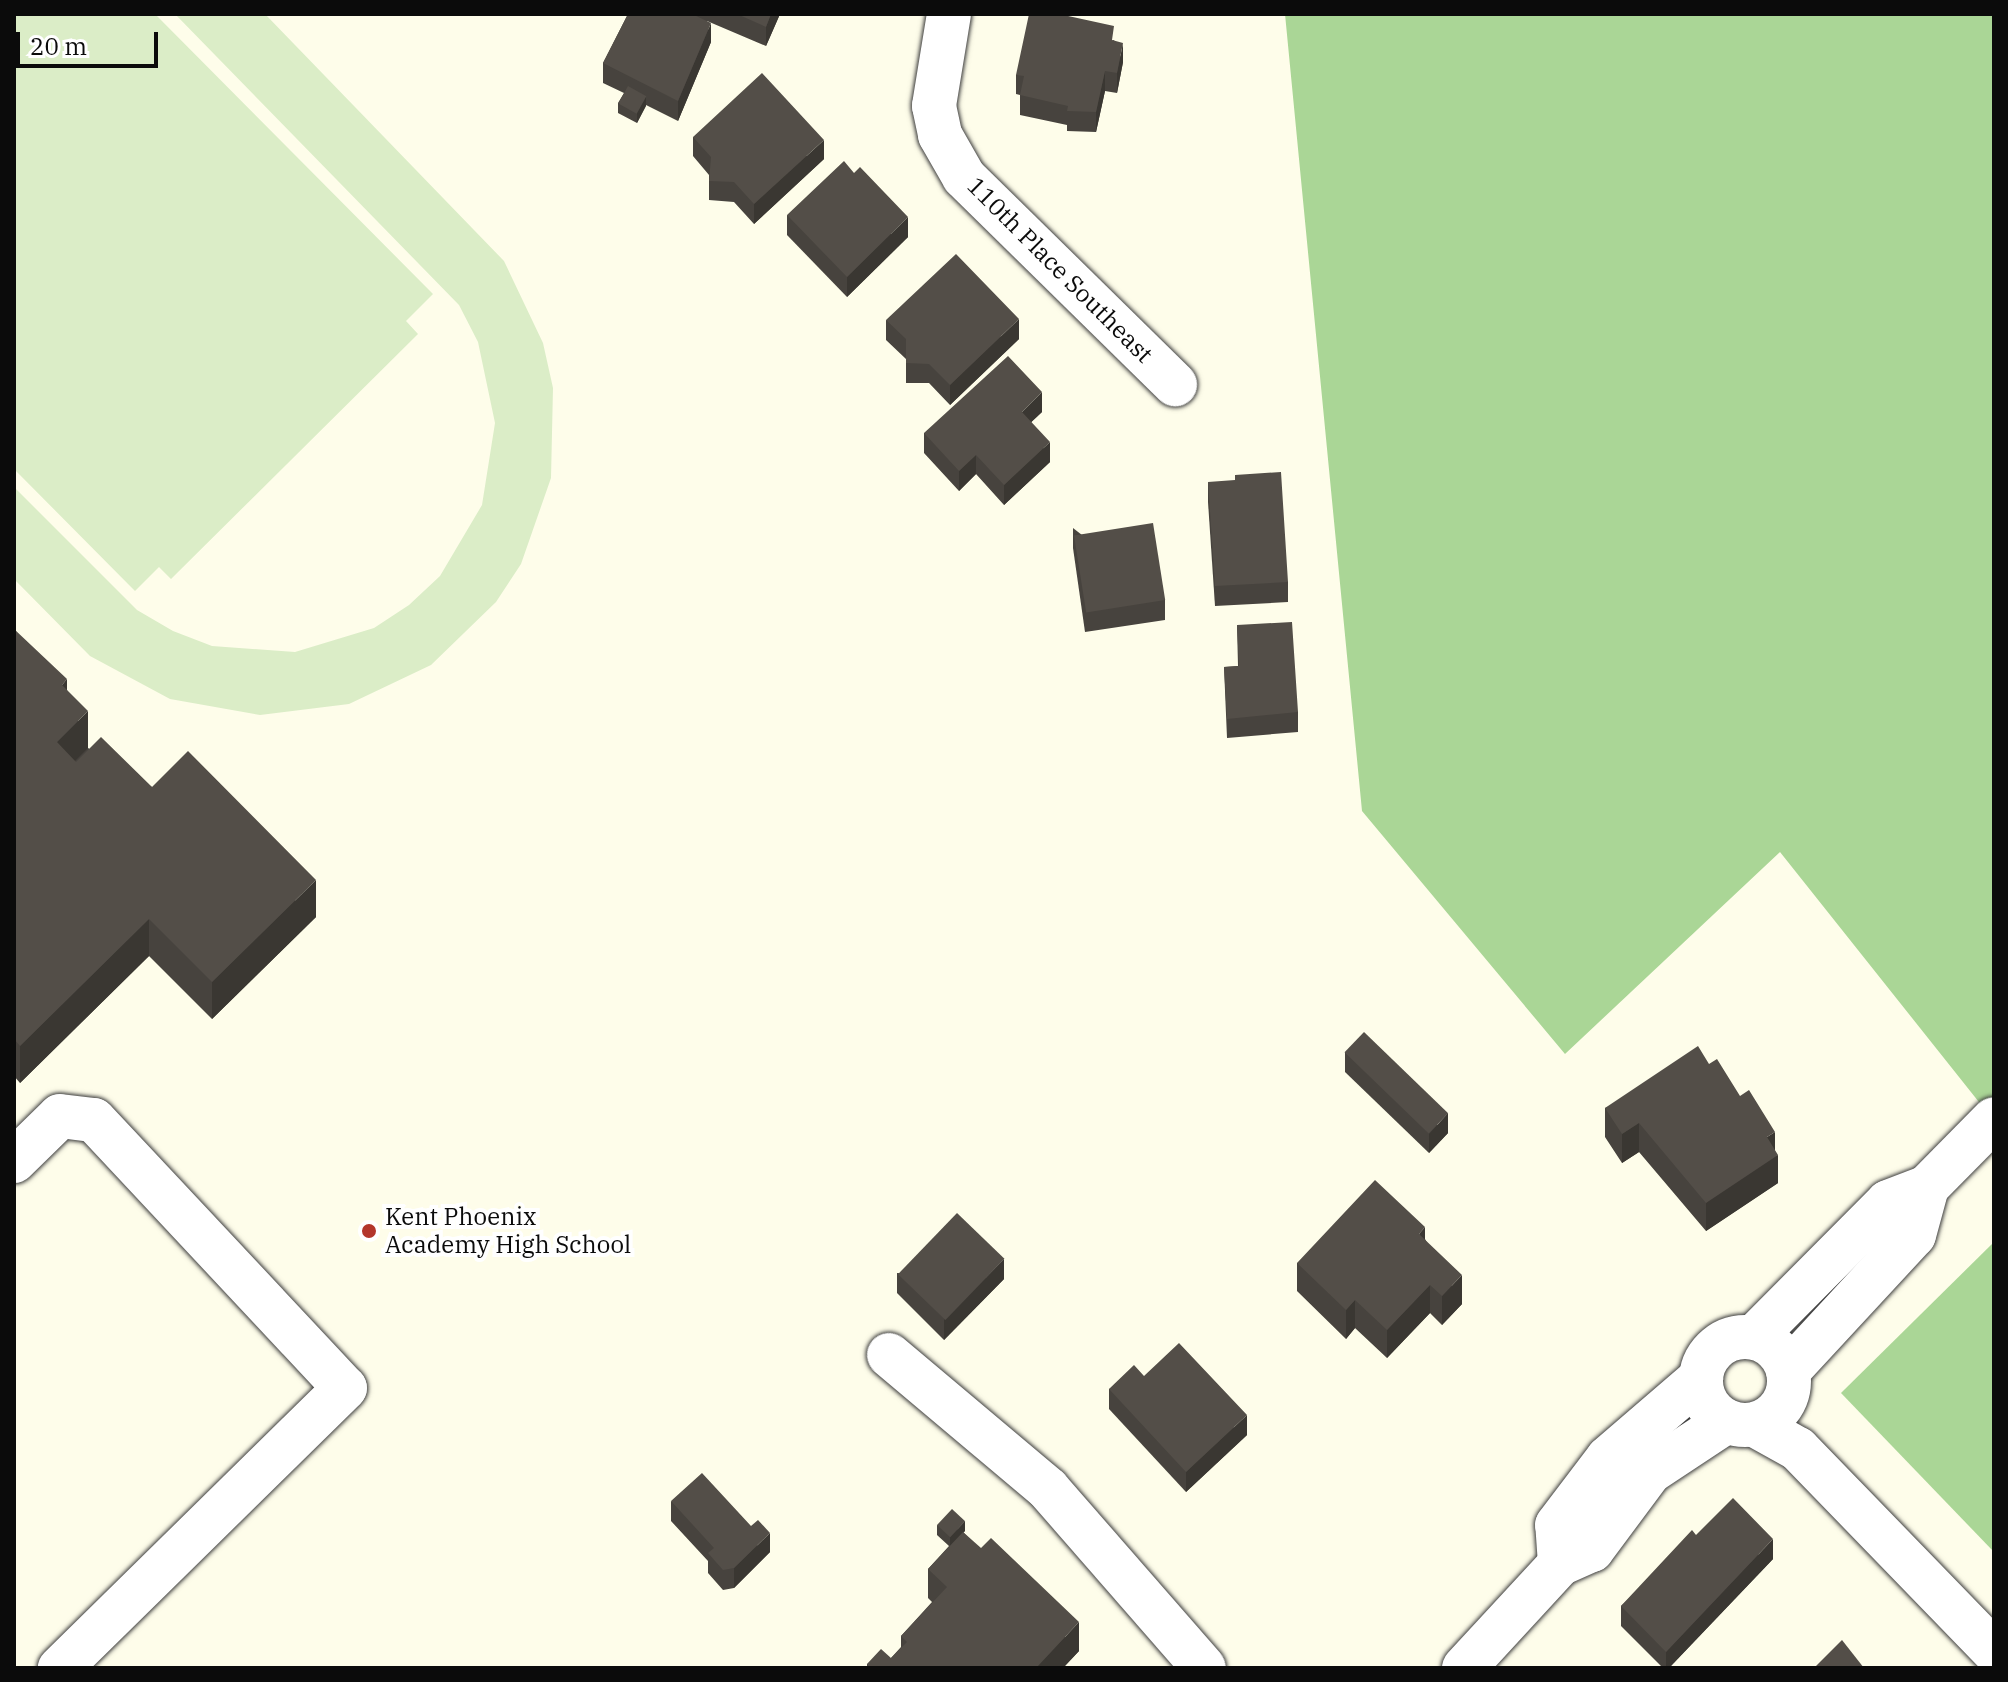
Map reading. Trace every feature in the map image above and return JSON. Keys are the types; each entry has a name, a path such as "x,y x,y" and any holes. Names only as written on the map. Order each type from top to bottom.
{"street":[{"name":"110th Place Southeast","path":"949,14 934,106 940,135 964,177 1175,384"},
{"path":"14,1161 60,1116 94,1120 345,1388 60,1668"},
{"path":"1560,1564 1557,1525 1608,1458 1701,1378 1717,1346 1754,1337 1888,1202 1927,1187 1994,1119"},
{"path":"1464,1668 1560,1564 1592,1550 1650,1472 1764,1404 1914,1235 1927,1187"},
{"path":"1754,1337 1776,1350 1764,1404"},
{"path":"889,1355 1048,1489 1204,1668"},
{"path":"1701,1378 1704,1399 1764,1404 1798,1449 1994,1651"}],"green space":[{"path":"14,14 155,14 433,294 406,321 418,334 171,579 159,567 135,591 14,469"},
{"path":"175,14 265,14 504,261 543,343 553,388 551,478 521,564 496,602 431,665 349,704 260,715 170,699 90,656 14,579 14,487 137,610 173,631 212,646 295,652 374,628 409,605 440,576 482,505 495,423 478,342 459,305"},
{"path":"1285,14 1994,14 1994,1121 1780,852 1565,1054 1362,811"},
{"path":"1994,1242 1994,1552 1841,1393"}],"building":[{"path":"628,14 692,14 711,23 678,101 603,63"},
{"path":"737,14 771,14 766,27"},
{"path":"1029,14 1059,14 1114,26 1112,40 1123,43 1117,73 1105,71 1096,112 1067,111 1068,106 1020,95 1024,76 1016,75"},
{"path":"762,73 824,140 754,204 734,182 709,181 711,157 693,137"},
{"path":"628,86 646,96 637,114 618,103"},
{"path":"844,161 854,173 860,167 908,217 847,277 787,215"},
{"path":"956,254 1019,319 950,385 929,364 906,363 906,339 886,320"},
{"path":"1008,356 1042,392 1022,412 1050,442 1004,485 976,455 959,471 924,433"},
{"path":"1281,472 1288,582 1215,586 1208,482 1235,480 1235,475"},
{"path":"1153,523 1165,600 1086,613 1074,536"},
{"path":"1292,622 1298,712 1227,719 1224,667 1239,666 1237,625"},
{"path":"14,629 67,679 62,685 88,711 57,742 76,762 101,737 152,787 188,751 316,880 212,982 149,919 20,1046 14,1039"},
{"path":"1364,1032 1448,1113 1429,1133 1345,1052"},
{"path":"1698,1046 1709,1064 1717,1059 1740,1096 1749,1090 1775,1132 1767,1137 1778,1155 1706,1203 1639,1123 1622,1134 1605,1108"},
{"path":"1375,1180 1425,1227 1419,1234 1462,1275 1442,1296 1430,1285 1387,1330 1355,1300 1346,1310 1297,1263"},
{"path":"957,1213 1004,1259 945,1320 898,1274"},
{"path":"1179,1343 1247,1415 1186,1472 1109,1389 1134,1365 1144,1376"},
{"path":"702,1473 751,1526 758,1520 770,1533 734,1568 723,1570 708,1553 714,1548 671,1501"},
{"path":"1733,1498 1773,1539 1666,1652 1621,1606 1692,1530 1696,1535"},
{"path":"952,1509 965,1521 950,1537 937,1525"},
{"path":"963,1532 981,1548 991,1538 1079,1622 1036,1668 871,1668 867,1664 881,1649 891,1658 907,1642 901,1636 947,1587 928,1569"},
{"path":"1842,1640 1864,1668 1814,1668"}],"place":[{"name":"Kent Phoenix Academy High School","path":"369,1231"}]}
